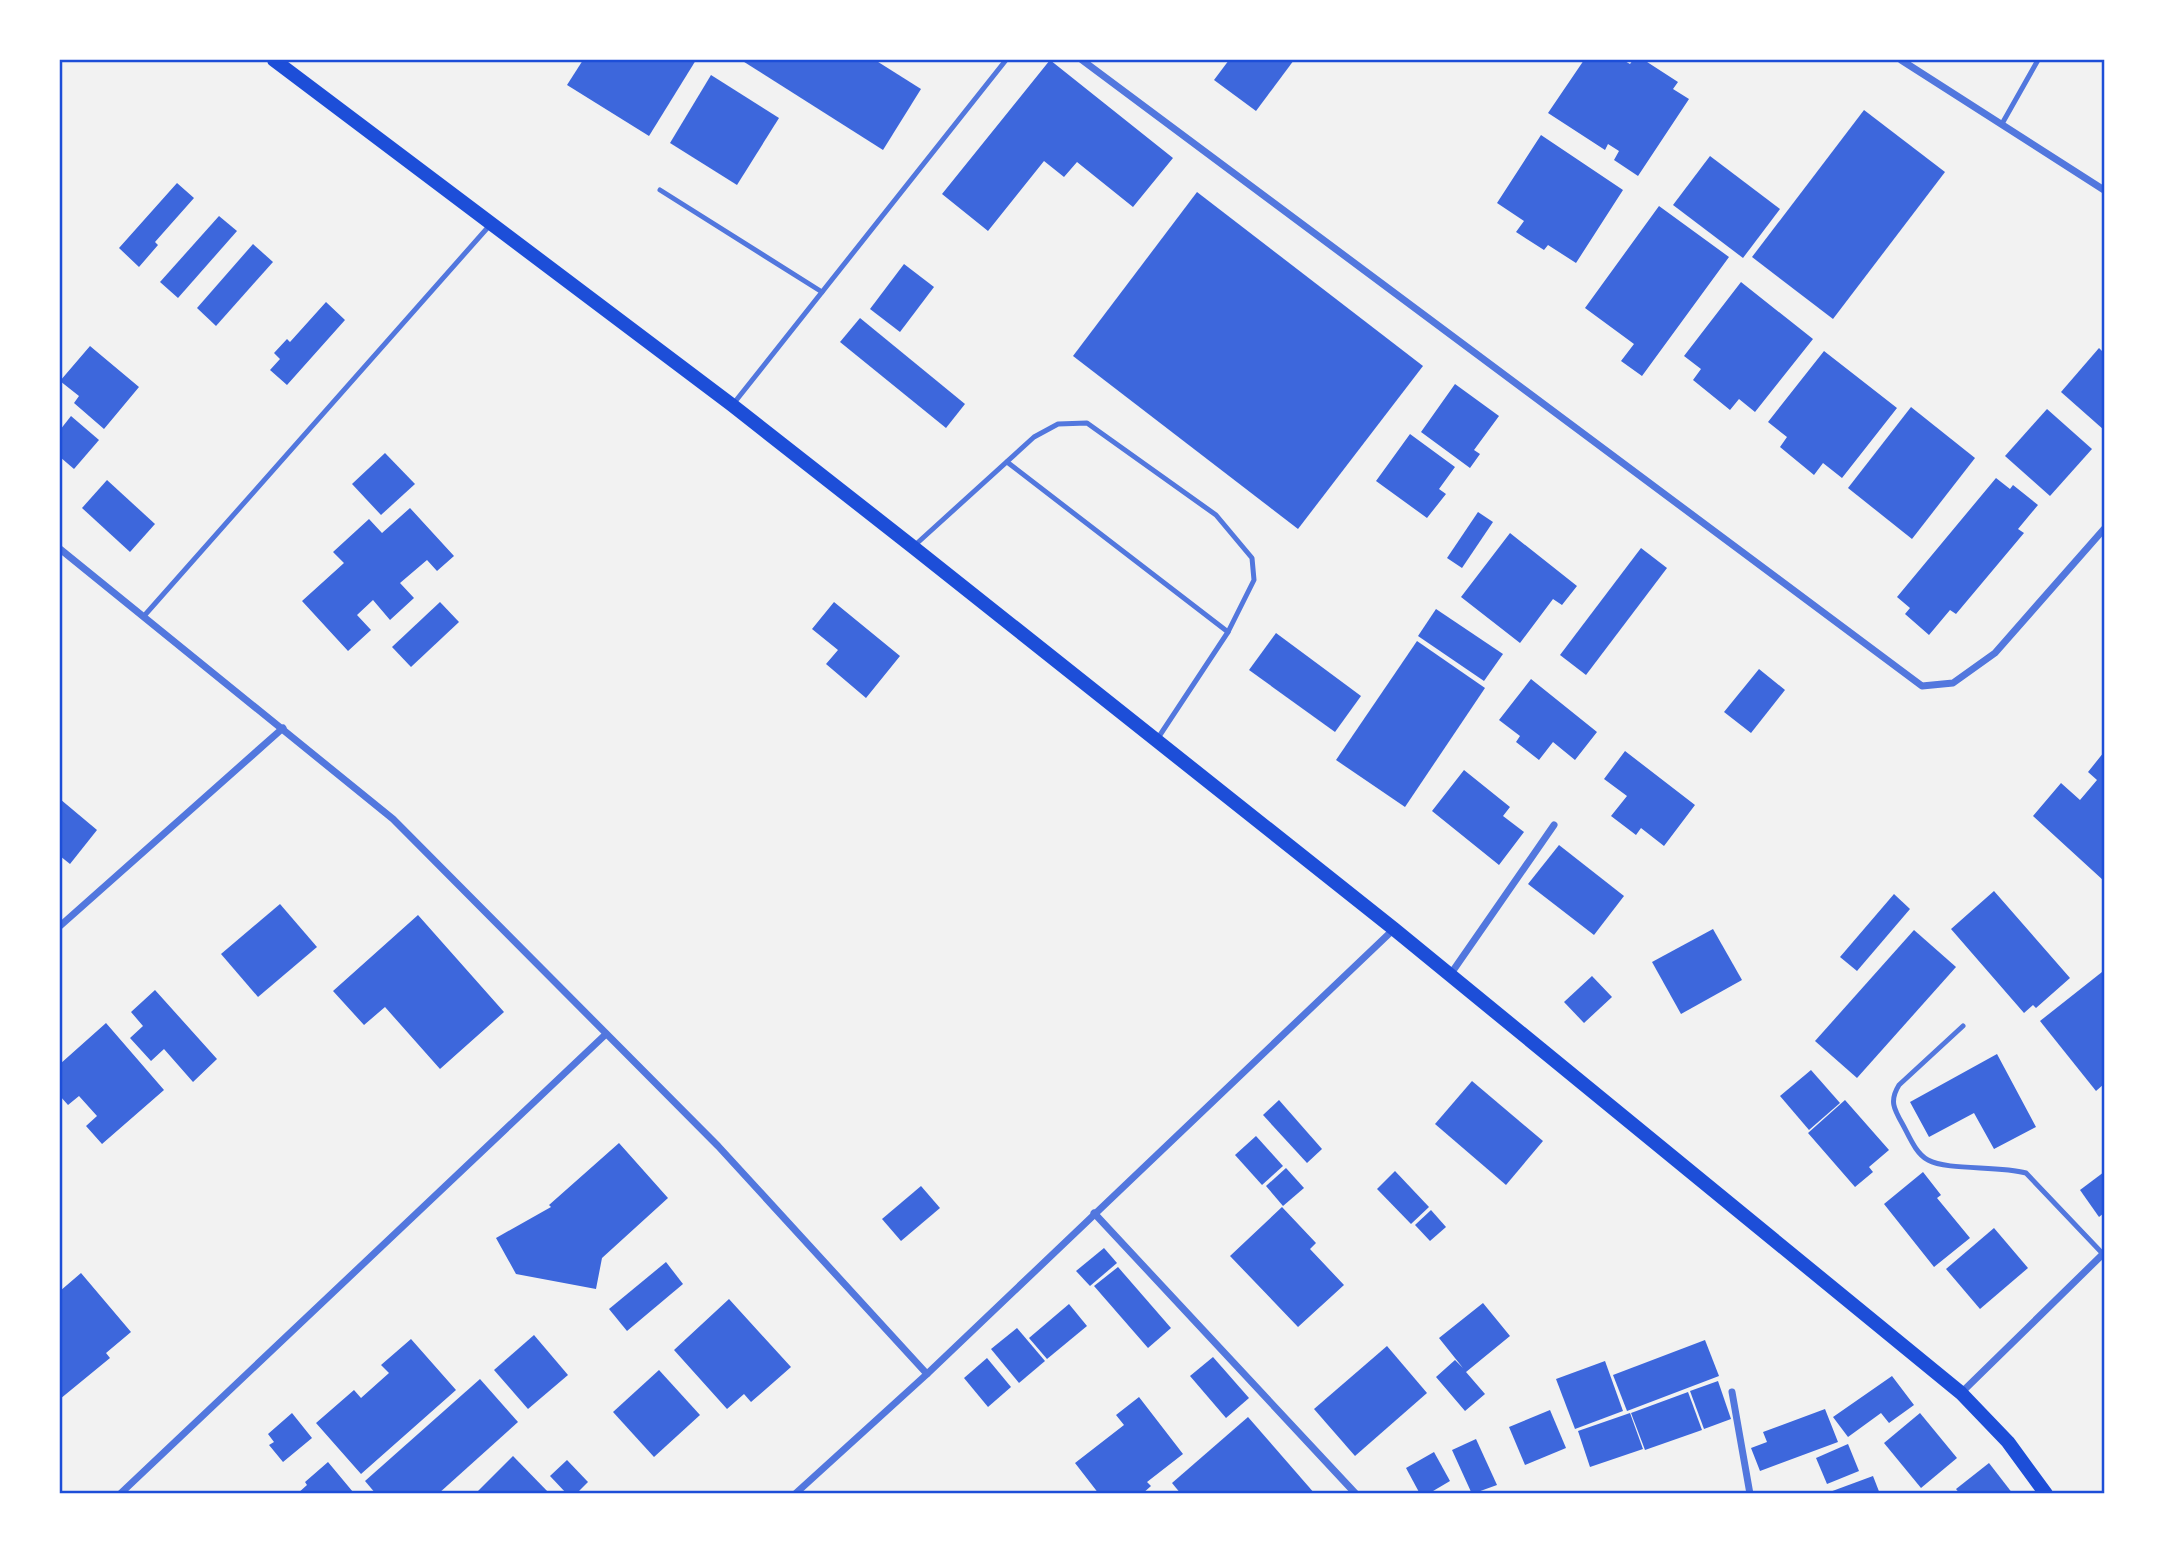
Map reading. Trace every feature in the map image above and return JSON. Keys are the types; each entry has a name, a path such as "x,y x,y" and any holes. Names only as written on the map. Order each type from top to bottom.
{"main road":[{"path":"274,60 732,405 1394,929 1961,1393 2008,1442 2046,1493"}],"street":[{"path":"1082,60 1922,685 1953,683 1995,653 2105,529"},
{"path":"1901,60 2003,122 2105,190"},
{"path":"60,549 393,819 718,1146 927,1374"},
{"path":"60,926 283,728"},
{"path":"1450,975 1554,825"},
{"path":"795,1493 927,1374 1394,929"},
{"path":"120,1493 606,1034"},
{"path":"1094,1213 1356,1493"},
{"path":"1961,1393 2104,1254"},
{"path":"1732,1392 1750,1493"}],"lane":[{"path":"732,405 1006,60"},
{"path":"2003,122 2038,60"},
{"path":"660,190 822,292"},
{"path":"144,616 491,223"},
{"path":"913,547 1034,438 1058,424 1087,423 1216,515 1252,558 1254,580 1228,632 1156,741"},
{"path":"1007,462 1228,632"},
{"path":"1962,1026 1899,1085 1893,1096 1893,1107 1918,1150 1927,1160 1941,1164 2010,1168 2026,1173 2104,1254"}],"building":[{"path":"583,60 696,60 649,136 567,85"},
{"path":"741,60 875,60 921,89 883,150"},
{"path":"1050,60 1173,158 1133,207 1077,162 1064,177 1044,161 988,231 942,194"},
{"path":"1229,60 1294,60 1256,111 1214,80"},
{"path":"1584,60 1623,60 1630,64 1633,60 1644,60 1678,82 1673,89 1689,99 1638,176 1614,160 1619,151 1608,144 1605,150 1548,113"},
{"path":"711,75 779,118 737,185 670,143"},
{"path":"1864,110 1945,172 1833,319 1752,257"},
{"path":"1541,135 1623,190 1576,263 1548,245 1544,250 1516,232 1524,221 1497,203"},
{"path":"1710,156 1780,209 1743,258 1673,205"},
{"path":"177,183 194,198 155,242 158,245 139,267 119,248"},
{"path":"1197,192 1423,366 1298,529 1073,356"},
{"path":"1659,206 1729,257 1642,376 1621,361 1634,344 1585,308"},
{"path":"219,216 237,231 178,298 160,282"},
{"path":"253,244 273,262 216,326 197,308"},
{"path":"904,264 934,287 900,332 870,309"},
{"path":"1741,282 1813,339 1755,412 1739,399 1730,410 1693,380 1701,369 1684,356"},
{"path":"326,302 345,320 287,385 270,370 280,359 274,353 287,339 290,342"},
{"path":"860,318 965,404 946,428 840,342"},
{"path":"90,346 139,387 104,429 74,403 79,396 60,381"},
{"path":"2099,348 2104,353 2104,430 2061,392"},
{"path":"1824,351 1897,408 1842,478 1823,463 1814,475 1780,447 1787,437 1768,422"},
{"path":"1455,384 1499,416 1474,450 1480,454 1470,468 1421,432"},
{"path":"1911,407 1975,458 1912,539 1848,488"},
{"path":"2047,409 2092,449 2050,496 2005,456"},
{"path":"71,416 99,440 74,469 60,457 60,430"},
{"path":"1410,434 1455,467 1439,489 1446,494 1427,518 1376,481"},
{"path":"385,453 415,484 381,515 352,484"},
{"path":"1996,478 2010,489 2013,485 2038,505 2018,529 2024,533 1956,614 1950,610 1929,635 1905,614 1910,608 1897,597"},
{"path":"107,480 155,524 130,552 82,508"},
{"path":"410,508 454,556 437,571 427,560 400,583 414,598 390,620 373,600 357,615 371,630 348,651 302,601 344,563 333,552 369,519 382,533"},
{"path":"1478,512 1493,522 1462,568 1447,558"},
{"path":"1510,533 1577,586 1562,605 1553,599 1520,643 1461,597"},
{"path":"1641,548 1667,568 1586,675 1560,655"},
{"path":"440,602 459,622 411,667 392,647"},
{"path":"834,602 900,656 866,698 826,664 838,650 812,629"},
{"path":"1436,609 1503,654 1484,681 1418,636"},
{"path":"1276,633 1361,696 1335,732 1249,670"},
{"path":"1417,641 1485,688 1405,807 1336,760"},
{"path":"1759,669 1785,690 1751,733 1724,712"},
{"path":"1531,679 1597,732 1575,760 1553,742 1539,760 1516,742 1520,736 1499,720"},
{"path":"1625,751 1695,805 1664,846 1641,828 1636,835 1611,816 1627,796 1604,779"},
{"path":"2104,752 2104,881 2033,816 2061,783 2080,800 2097,780 2088,772"},
{"path":"1464,770 1510,807 1503,816 1524,832 1499,865 1432,811"},
{"path":"60,799 97,830 70,864 60,856"},
{"path":"1559,845 1624,896 1594,935 1528,884"},
{"path":"1994,891 2070,978 2036,1008 2033,1005 2024,1013 1951,929"},
{"path":"1894,894 1910,909 1857,971 1840,957"},
{"path":"280,904 317,947 258,997 221,954"},
{"path":"418,915 504,1012 440,1069 385,1007 364,1025 333,991"},
{"path":"1713,929 1742,980 1681,1014 1652,962"},
{"path":"1914,930 1956,967 1857,1078 1815,1041"},
{"path":"2102,972 2104,1084 2096,1091 2040,1021"},
{"path":"1592,976 1612,997 1584,1023 1564,1002"},
{"path":"155,990 217,1059 193,1082 164,1049 151,1061 130,1038 143,1026 131,1012"},
{"path":"106,1023 164,1090 102,1144 86,1126 97,1116 79,1096 68,1105 60,1096 60,1064"},
{"path":"1997,1054 2036,1127 1994,1149 1974,1113 1929,1137 1910,1102"},
{"path":"1811,1070 1840,1103 1809,1130 1780,1096"},
{"path":"1472,1081 1543,1141 1506,1185 1435,1124"},
{"path":"1279,1100 1322,1149 1307,1163 1263,1115"},
{"path":"1845,1100 1889,1150 1869,1167 1873,1172 1855,1187 1808,1133"},
{"path":"1256,1136 1283,1166 1262,1185 1235,1155"},
{"path":"619,1143 668,1198 602,1258 596,1289 516,1274 496,1238 551,1207 549,1205"},
{"path":"1286,1168 1304,1188 1283,1206 1266,1186"},
{"path":"1395,1171 1429,1207 1411,1224 1377,1189"},
{"path":"1923,1172 1941,1195 1937,1198 1970,1238 1934,1267 1884,1204"},
{"path":"2104,1172 2104,1213 2099,1217 2080,1190"},
{"path":"921,1186 940,1208 901,1241 882,1219"},
{"path":"1282,1207 1316,1243 1310,1249 1344,1285 1298,1327 1230,1256"},
{"path":"1431,1210 1446,1227 1430,1241 1415,1225"},
{"path":"1994,1228 2028,1268 1980,1309 1946,1269"},
{"path":"1104,1248 1117,1263 1090,1286 1076,1271"},
{"path":"666,1262 683,1284 627,1331 609,1309"},
{"path":"1118,1267 1171,1328 1148,1348 1094,1286"},
{"path":"81,1273 131,1332 106,1353 110,1358 60,1399 60,1291"},
{"path":"729,1299 791,1367 751,1402 744,1394 727,1409 674,1350"},
{"path":"1483,1303 1510,1336 1466,1372 1485,1394 1465,1411 1436,1377 1455,1360 1463,1368 1439,1338"},
{"path":"1069,1304 1087,1326 1047,1359 1029,1338"},
{"path":"1017,1328 1045,1361 1019,1383 991,1349"},
{"path":"534,1335 568,1375 528,1409 494,1370"},
{"path":"411,1339 456,1390 361,1474 316,1423 354,1390 361,1398 389,1373 381,1365"},
{"path":"1705,1340 1719,1376 1627,1411 1613,1375"},
{"path":"1387,1346 1427,1393 1355,1456 1314,1409"},
{"path":"1213,1357 1249,1398 1226,1418 1190,1376"},
{"path":"987,1358 1011,1387 988,1407 964,1378"},
{"path":"1605,1361 1623,1411 1575,1429 1556,1379"},
{"path":"659,1370 700,1415 654,1457 613,1412"},
{"path":"1892,1376 1914,1405 1889,1423 1881,1413 1848,1437 1833,1417"},
{"path":"480,1379 518,1422 438,1494 376,1494 365,1481"},
{"path":"1718,1381 1731,1419 1704,1429 1690,1391"},
{"path":"1688,1392 1702,1430 1645,1450 1631,1413"},
{"path":"1139,1397 1183,1454 1147,1482 1151,1486 1142,1494 1099,1494 1075,1463 1124,1425 1116,1415"},
{"path":"1825,1409 1838,1442 1760,1471 1751,1448 1767,1442 1763,1432"},
{"path":"1550,1410 1566,1448 1525,1465 1509,1427"},
{"path":"292,1413 312,1438 283,1462 269,1445 274,1442 268,1434"},
{"path":"1630,1413 1643,1449 1590,1467 1578,1431"},
{"path":"1920,1413 1957,1458 1921,1488 1884,1443"},
{"path":"1248,1417 1315,1494 1181,1494 1172,1483"},
{"path":"1476,1439 1497,1485 1472,1494 1452,1450"},
{"path":"1848,1444 1859,1471 1827,1484 1816,1458"},
{"path":"1434,1452 1450,1481 1428,1494 1420,1494 1406,1468"},
{"path":"513,1456 550,1494 475,1494"},
{"path":"567,1460 588,1482 576,1494 567,1494 550,1476"},
{"path":"328,1462 353,1492 297,1494 307,1485 305,1482"},
{"path":"1989,1463 2013,1494 1960,1494 1956,1489"},
{"path":"1873,1476 1880,1494 1827,1494 1827,1493"}]}
